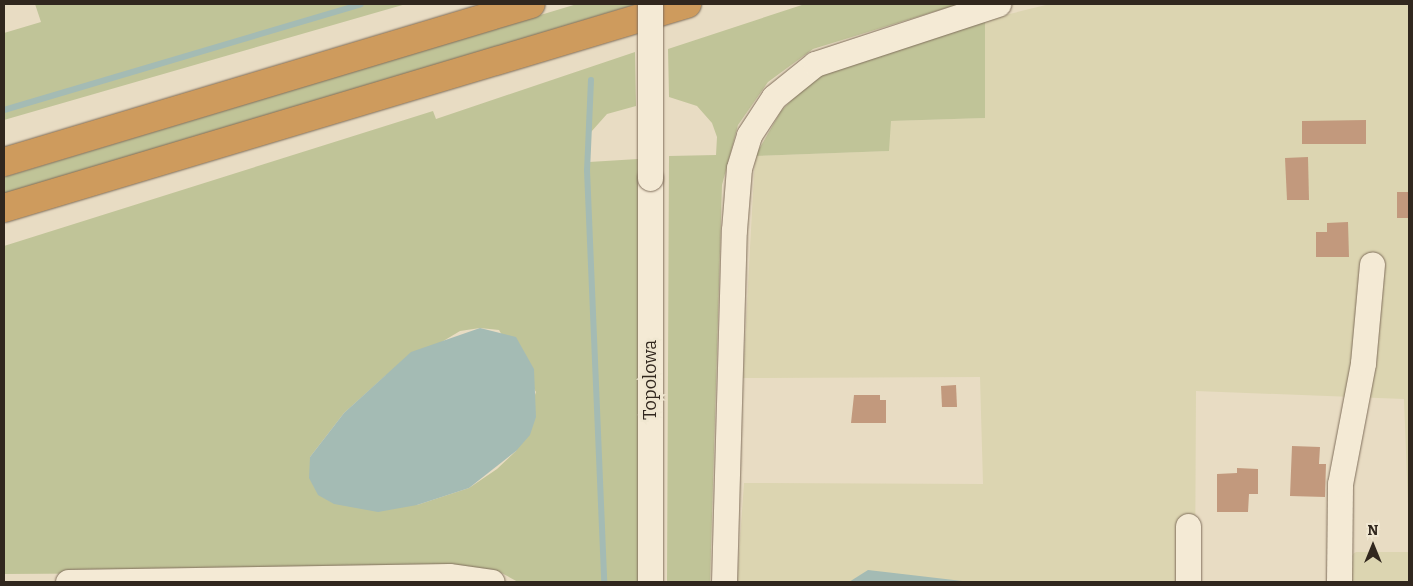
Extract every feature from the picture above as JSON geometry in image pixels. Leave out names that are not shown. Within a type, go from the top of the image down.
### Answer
[{"type":"highway","points":[[4,162],[532,4]]},
{"type":"highway","points":[[4,208],[687,4]]},
{"type":"street","name":"Topolowa","points":[[650,4],[650,582]]},
{"type":"street","points":[[724,582],[734,230],[739,168],[749,135],[774,97],[815,64],[998,4]]},
{"type":"street","points":[[1339,582],[1340,484],[1363,363],[1372,264]]},
{"type":"street","points":[[1188,526],[1188,582]]},
{"type":"street","points":[[68,582],[449,576],[492,582]]},
{"type":"shaded area","points":[[1050,4],[1409,4],[1409,531],[1404,399],[1196,391],[1195,582],[737,582],[744,483],[983,484],[980,377],[743,378],[755,156],[888,151],[890,121],[985,118],[985,20]]},
{"type":"shaded area","points":[[1356,552],[1409,552],[1409,582],[1340,582],[1339,563]]},
{"type":"green space","points":[[35,4],[406,4],[4,120],[4,33],[41,22]]},
{"type":"green space","points":[[577,4],[637,4],[4,196],[4,177]]},
{"type":"green space","points":[[805,4],[959,4],[813,49],[768,82],[738,125],[722,185],[710,582],[667,582],[669,156],[716,155],[717,137],[712,123],[697,106],[669,97],[668,49]]},
{"type":"green space","points":[[985,20],[985,118],[891,121],[889,151],[755,156],[781,111],[813,78],[864,56]]},
{"type":"green space","points":[[635,52],[636,106],[607,114],[591,132],[588,144],[589,162],[638,159],[639,582],[518,582],[498,571],[4,574],[4,246],[433,111],[436,119]],"holes":[[[480,328],[499,330],[536,392],[516,451],[497,469],[469,488],[417,505],[310,457],[344,413],[385,376],[460,331]]]},
{"type":"water","points":[[480,328],[516,337],[534,369],[536,417],[530,435],[516,451],[469,488],[417,505],[378,512],[334,504],[318,495],[309,478],[310,457],[344,413],[411,352]]},
{"type":"water","points":[[868,570],[971,582],[849,582]]},
{"type":"building","points":[[1366,120],[1366,144],[1302,144],[1302,121]]},
{"type":"building","points":[[1308,157],[1309,200],[1287,200],[1285,158]]},
{"type":"building","points":[[1397,192],[1409,192],[1409,218],[1397,218]]},
{"type":"building","points":[[1348,222],[1349,257],[1316,257],[1316,232],[1327,232],[1327,223]]},
{"type":"building","points":[[956,385],[957,407],[942,407],[941,386]]},
{"type":"building","points":[[854,395],[880,395],[880,400],[886,400],[886,423],[851,423]]},
{"type":"building","points":[[1292,446],[1320,447],[1319,464],[1326,464],[1325,497],[1290,496]]},
{"type":"building","points":[[1237,468],[1258,469],[1258,494],[1249,494],[1248,512],[1217,512],[1217,474],[1237,473]]},
{"type":"waterway","points":[[4,110],[361,4]]},
{"type":"waterway","points":[[591,80],[587,170],[604,582]]}]
